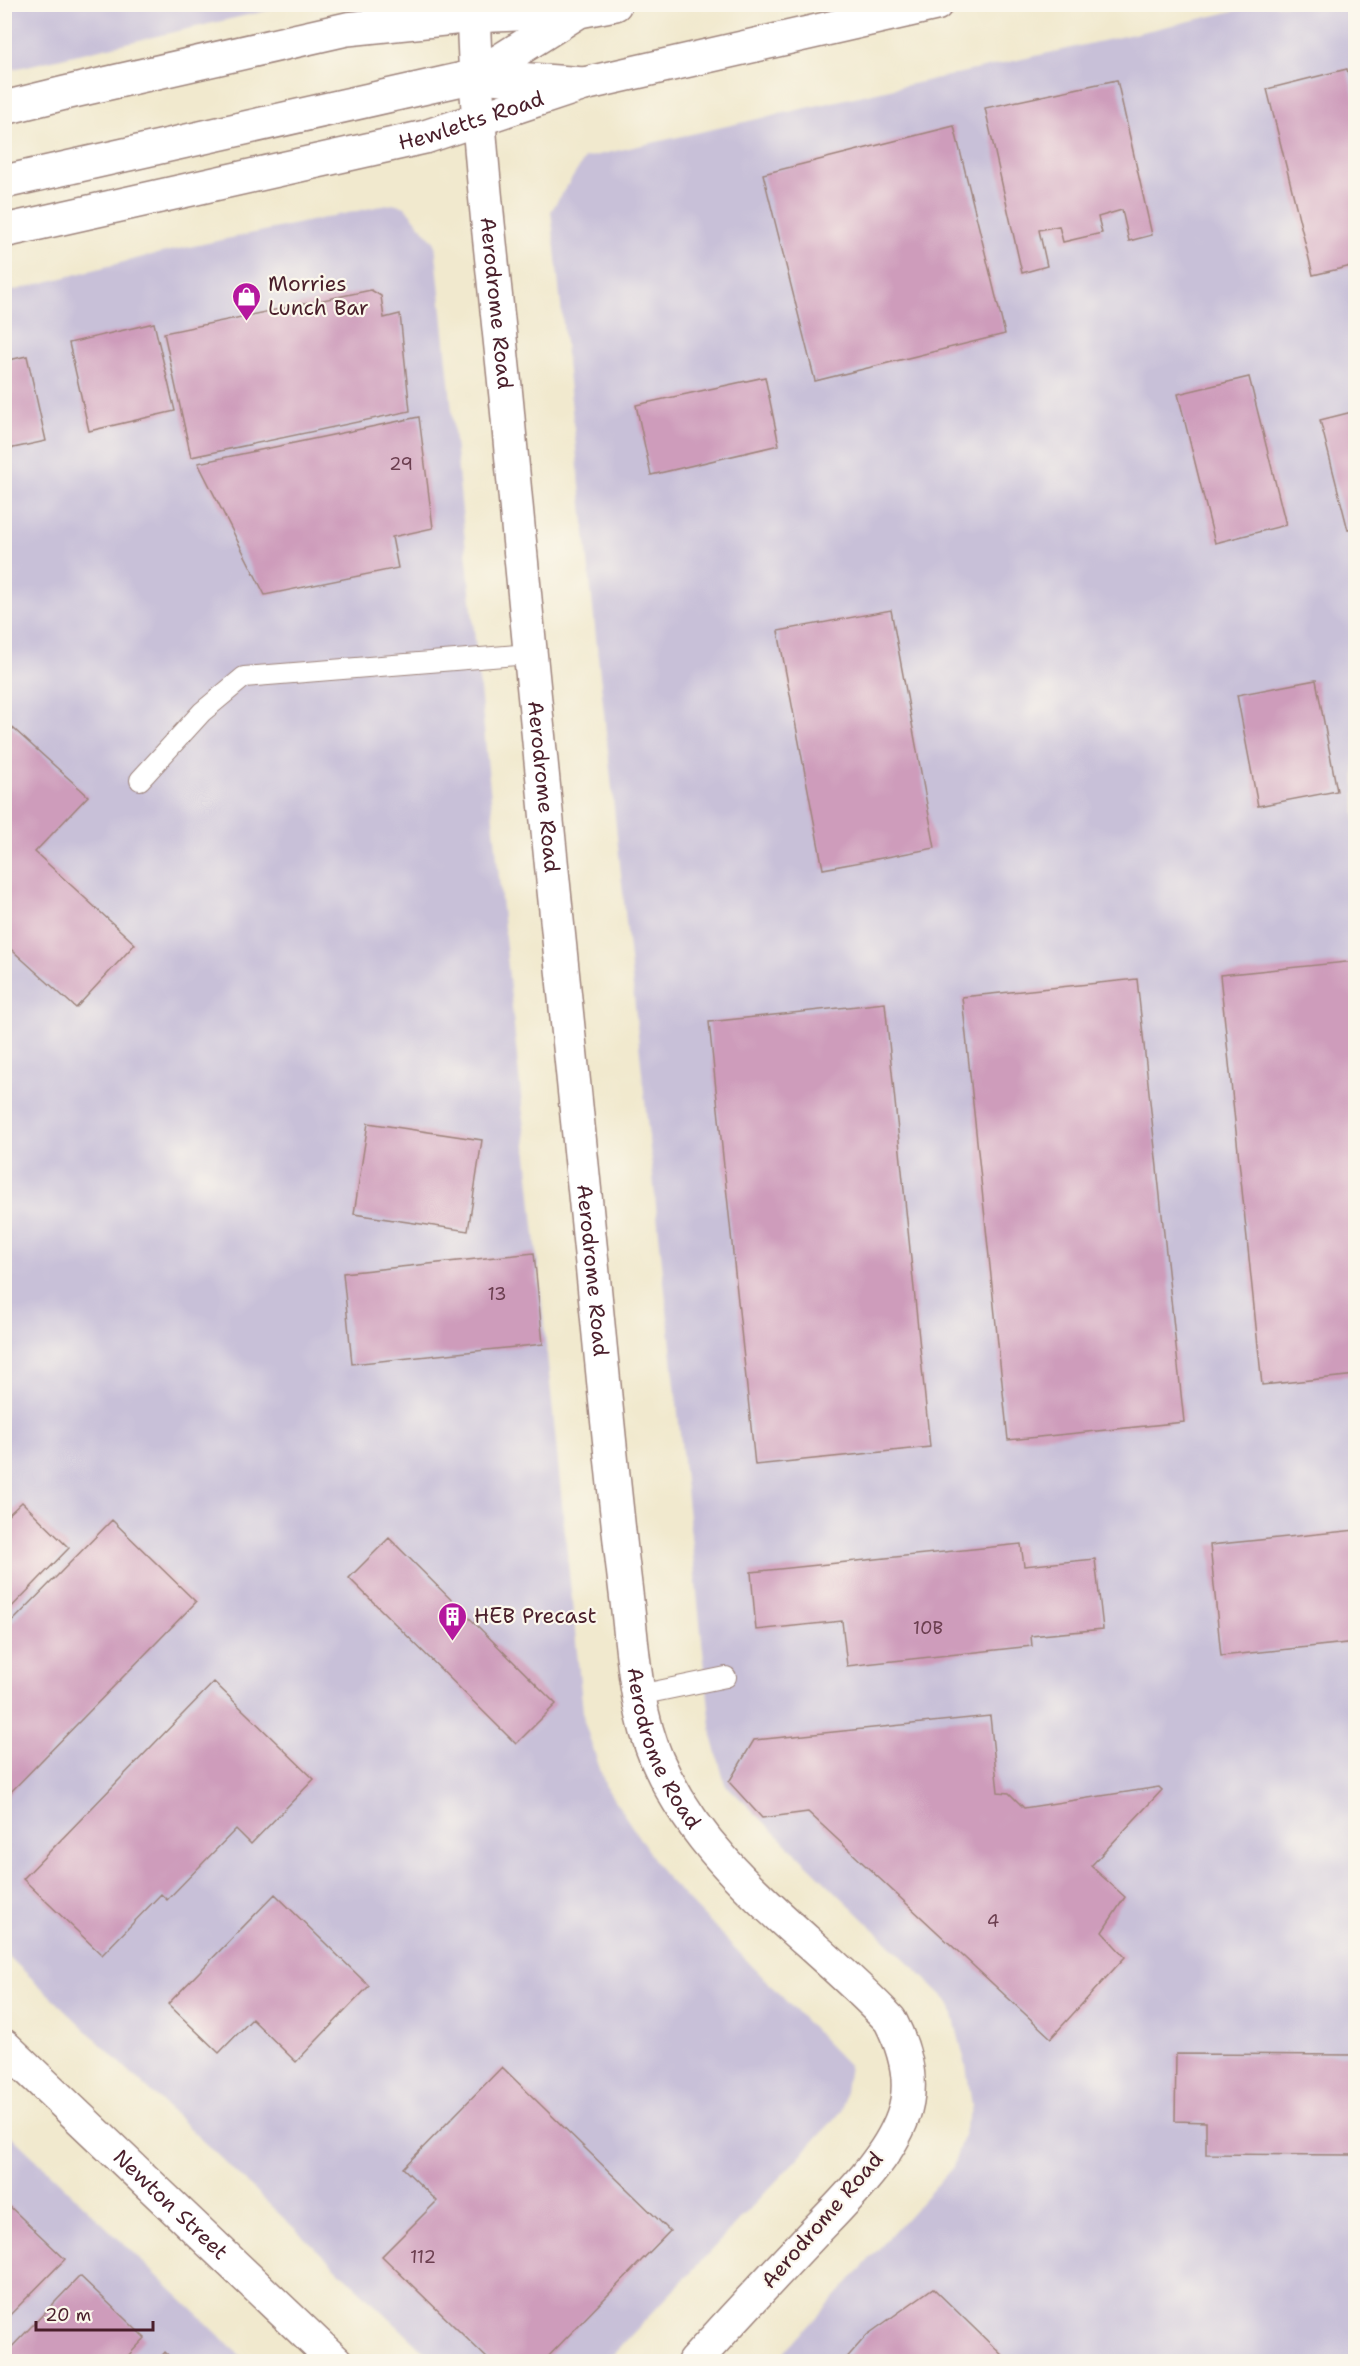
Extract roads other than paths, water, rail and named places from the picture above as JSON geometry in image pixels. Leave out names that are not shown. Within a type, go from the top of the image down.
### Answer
[{"type":"main road","points":[[4,108],[347,29],[473,10],[579,11],[615,4]]},
{"type":"main road","name":"Hewletts Road","points":[[4,231],[424,137],[584,84],[936,4]]},
{"type":"main road","name":"Aerodrome Road","points":[[473,10],[478,121],[530,654],[566,991],[617,1516],[639,1695],[655,1755],[673,1793],[695,1829],[729,1868],[890,2020],[899,2037],[909,2074],[904,2115],[893,2137],[874,2165],[842,2203],[694,2361]]},
{"type":"main road","points":[[476,76],[579,11]]},
{"type":"main road","points":[[4,182],[476,76],[584,84]]},
{"type":"main road","name":"Newton Street","points":[[4,2046],[336,2361]]},
{"type":"lane","points":[[140,780],[202,712],[244,677],[530,654]]},
{"type":"lane","points":[[639,1695],[726,1677]]},
{"type":"place","name":"Morries Lunch Bar","points":[[247,322]]},
{"type":"place","name":"HEB Precast","points":[[453,1642]]}]
